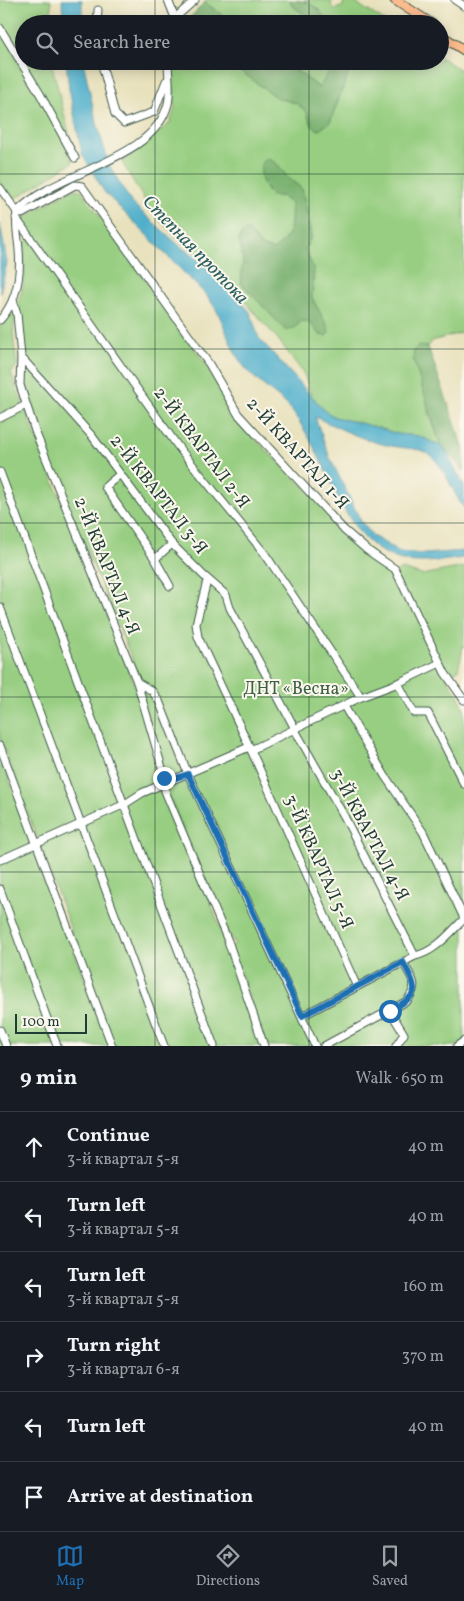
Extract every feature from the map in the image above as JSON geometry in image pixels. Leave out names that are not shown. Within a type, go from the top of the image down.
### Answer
[{"type":"main road","points":[[386,0],[409,15]]},
{"type":"main road","points":[[395,0],[418,15]]},
{"type":"main road","points":[[449,35],[464,44]]},
{"type":"main road","points":[[449,41],[464,50]]},
{"type":"street","points":[[168,0],[172,15]]},
{"type":"street","points":[[179,15],[195,0]]},
{"type":"street","points":[[455,0],[464,6]]},
{"type":"street","points":[[98,10],[98,15]]},
{"type":"street","points":[[0,28],[15,53]]},
{"type":"street","points":[[26,70],[74,158]]},
{"type":"street","points":[[103,70],[115,114],[124,123],[154,112],[168,76]]},
{"type":"street","points":[[0,320],[13,300],[18,278],[20,262],[17,215],[23,205],[50,188],[135,146],[155,127],[168,103],[168,70]]},
{"type":"street","name":"2-Й КВАРТАЛ 1-Я","points":[[17,215],[75,185],[82,186],[209,364],[238,414],[344,530],[367,550],[395,569],[445,674],[464,700]]},
{"type":"street","name":"2-Й КВАРТАЛ 2-Я","points":[[0,188],[179,448],[265,554],[361,697]]},
{"type":"street","points":[[13,300],[17,314],[20,357]]},
{"type":"street","name":"2-Й КВАРТАЛ 4-Я","points":[[20,357],[20,385],[35,431],[137,682],[152,691],[159,701],[188,774],[315,1046]]},
{"type":"street","name":"2-Й КВАРТАЛ 3-Я","points":[[20,357],[92,436],[172,544],[226,595],[230,608],[294,727]]},
{"type":"street","points":[[0,418],[26,405]]},
{"type":"street","points":[[0,472],[214,1046]]},
{"type":"street","name":"2-Й КВАРТАЛ 3-Я","points":[[119,475],[104,487],[155,558],[170,586]]},
{"type":"street","points":[[155,558],[172,544]]},
{"type":"street","points":[[207,581],[196,624],[198,637],[250,748]]},
{"type":"street","points":[[0,607],[164,1046]]},
{"type":"street","points":[[0,860],[125,804],[142,792],[164,782],[250,748],[440,663]]},
{"type":"street","points":[[137,682],[164,778],[165,791],[228,941],[264,1046]]},
{"type":"street","points":[[398,683],[414,713],[428,713],[464,784]]},
{"type":"street","points":[[302,1016],[403,962],[422,955],[443,941],[464,918],[422,832],[385,776],[344,706]]},
{"type":"street","name":"3-Й КВАРТАЛ 4-Я","points":[[294,727],[344,816],[415,956]]},
{"type":"street","points":[[0,746],[112,1046]]},
{"type":"street","name":"3-Й КВАРТАЛ 5-Я","points":[[250,748],[357,987]]},
{"type":"street","points":[[0,889],[57,1046]]},
{"type":"street","points":[[324,1046],[407,1001],[414,991],[415,984],[403,962]]},
{"type":"street","points":[[390,1011],[404,1034],[396,1046]]},
{"type":"street","points":[[0,1030],[6,1046]]},
{"type":"street","points":[[457,1046],[464,1041]]},
{"type":"green space","points":[[0,0],[51,0],[52,15],[15,15],[15,70],[53,70],[70,138],[63,142],[73,162],[11,201],[0,182]]},
{"type":"green space","points":[[207,0],[290,0],[295,8],[306,15],[222,15],[205,2]]},
{"type":"green space","points":[[290,0],[304,1],[322,15],[305,15],[291,4]]},
{"type":"green space","points":[[304,0],[332,0],[331,4],[334,9],[342,7],[345,0],[351,0],[375,15],[322,15],[318,9]]},
{"type":"green space","points":[[205,2],[222,15],[193,15]]},
{"type":"green space","points":[[449,63],[464,72],[464,332],[432,341],[428,347],[419,347],[428,409],[441,446],[419,436],[398,434],[335,417],[325,411],[311,395],[304,374],[277,338],[212,264],[176,237],[151,211],[122,162],[170,123],[175,108],[173,70],[239,70],[277,98],[296,103],[307,112],[309,119],[319,130],[330,122],[350,70],[449,70]],"holes":[[[276,163],[288,178],[302,189],[311,237],[305,249],[314,270],[312,298],[328,327],[320,335],[309,322],[301,321],[295,328],[241,284],[243,260],[239,240],[254,236],[261,246],[273,250],[280,245],[290,230],[291,203],[281,196],[272,196],[266,190],[260,173]]]},
{"type":"green space","points":[[239,70],[296,70],[319,88],[330,70],[350,70],[330,122],[319,130],[312,126],[307,112],[296,103],[277,98]]},
{"type":"green space","points":[[296,70],[330,70],[320,88]]},
{"type":"green space","points":[[267,158],[276,163],[288,178],[302,189],[311,237],[305,249],[314,270],[312,298],[328,327],[329,332],[326,336],[320,335],[309,322],[301,321],[295,328],[286,331],[241,283],[243,260],[239,240],[242,233],[248,230],[261,246],[273,250],[284,240],[290,230],[291,203],[281,196],[272,196],[262,180],[262,162]]},
{"type":"green space","name":"ДНТ «Весна»","points":[[71,190],[81,190],[207,366],[233,412],[256,440],[394,574],[401,569],[422,575],[464,567],[464,643],[458,670],[446,678],[458,695],[464,708],[464,1046],[267,1046],[231,947],[235,944],[226,929],[166,789],[142,695],[142,683],[37,431],[25,393],[18,302],[24,281],[23,245],[32,237],[26,228],[24,220],[25,217]]},
{"type":"green space","points":[[17,314],[13,332],[17,365],[11,374],[137,691],[163,779],[226,943],[262,1046],[114,1046],[0,738],[0,325],[10,315]]},
{"type":"green space","points":[[419,346],[428,347],[464,449],[464,471],[441,446],[413,359],[414,350]]},
{"type":"green space","points":[[0,755],[13,790],[110,1046],[0,1046]]},
{"type":"water","points":[[62,0],[82,0],[82,15],[63,15]]},
{"type":"water","points":[[67,70],[85,70],[95,116],[109,165],[131,202],[181,247],[216,272],[250,312],[259,338],[325,411],[335,417],[398,434],[419,436],[441,446],[448,455],[464,486],[464,508],[441,468],[427,453],[366,439],[315,417],[330,458],[361,521],[373,536],[400,552],[424,554],[464,551],[464,558],[424,562],[405,561],[386,554],[372,545],[360,533],[341,504],[319,456],[292,411],[246,369],[233,348],[221,318],[207,297],[105,193],[82,154]]},
{"type":"water","points":[[0,223],[7,263],[0,293]]},
{"type":"route","points":[[164,778],[164,782],[188,774],[302,1016],[403,962],[415,984],[414,991],[407,1001],[390,1011]]},
{"type":"water label","name":"Степная протока","points":[[195,250]]}]
